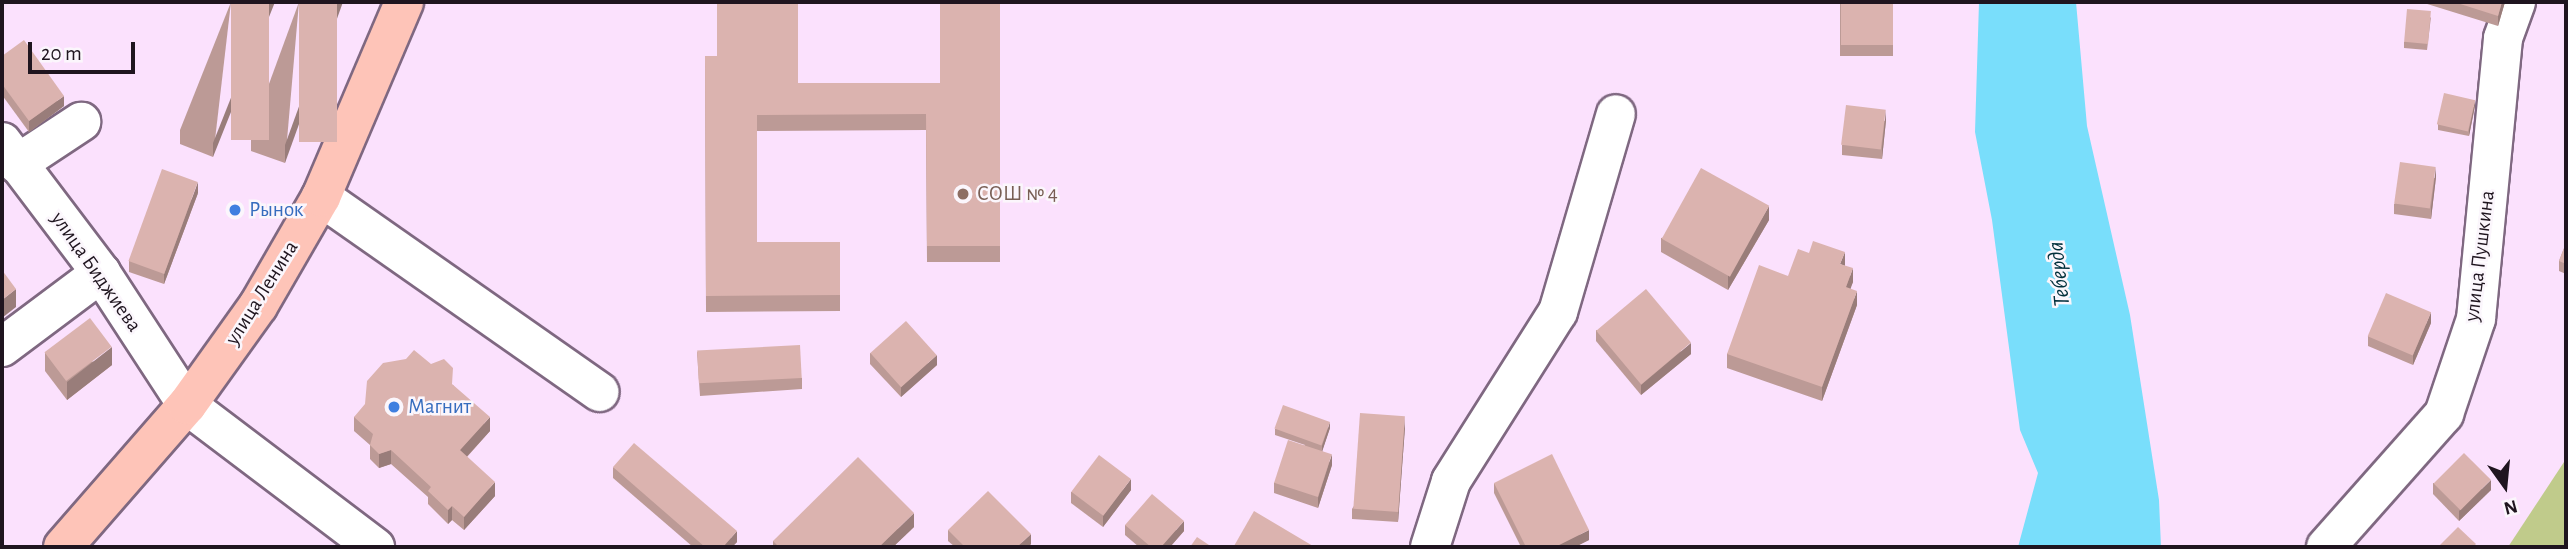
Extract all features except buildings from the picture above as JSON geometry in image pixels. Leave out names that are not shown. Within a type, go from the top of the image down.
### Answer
[{"type":"main road","name":"улица Ленина","points":[[63,547],[187,405],[258,306],[321,197],[404,2]]},
{"type":"street","name":"улица Пушкина","points":[[2326,547],[2444,414],[2476,319],[2503,38],[2516,2]]},
{"type":"street","points":[[1430,547],[1451,481],[1558,312],[1616,114]]},
{"type":"street","points":[[10,153],[81,121]]},
{"type":"street","name":"улица Биджиева","points":[[10,153],[101,273],[187,405],[375,547]]},
{"type":"street","points":[[321,197],[600,392]]},
{"type":"street","points":[[2,347],[101,273]]},
{"type":"green space","points":[[2566,459],[2566,547],[2508,547]]},
{"type":"water","name":"Теберда","points":[[1979,2],[2076,2],[2087,126],[2130,315],[2159,500],[2161,547],[2018,547],[2038,473],[2020,430],[1992,220],[1975,132]]},
{"type":"place","name":"СОШ № 4","points":[[963,194]]},
{"type":"place","name":"Рынок","points":[[235,210]]},
{"type":"place","name":"Магнит","points":[[394,407]]}]
